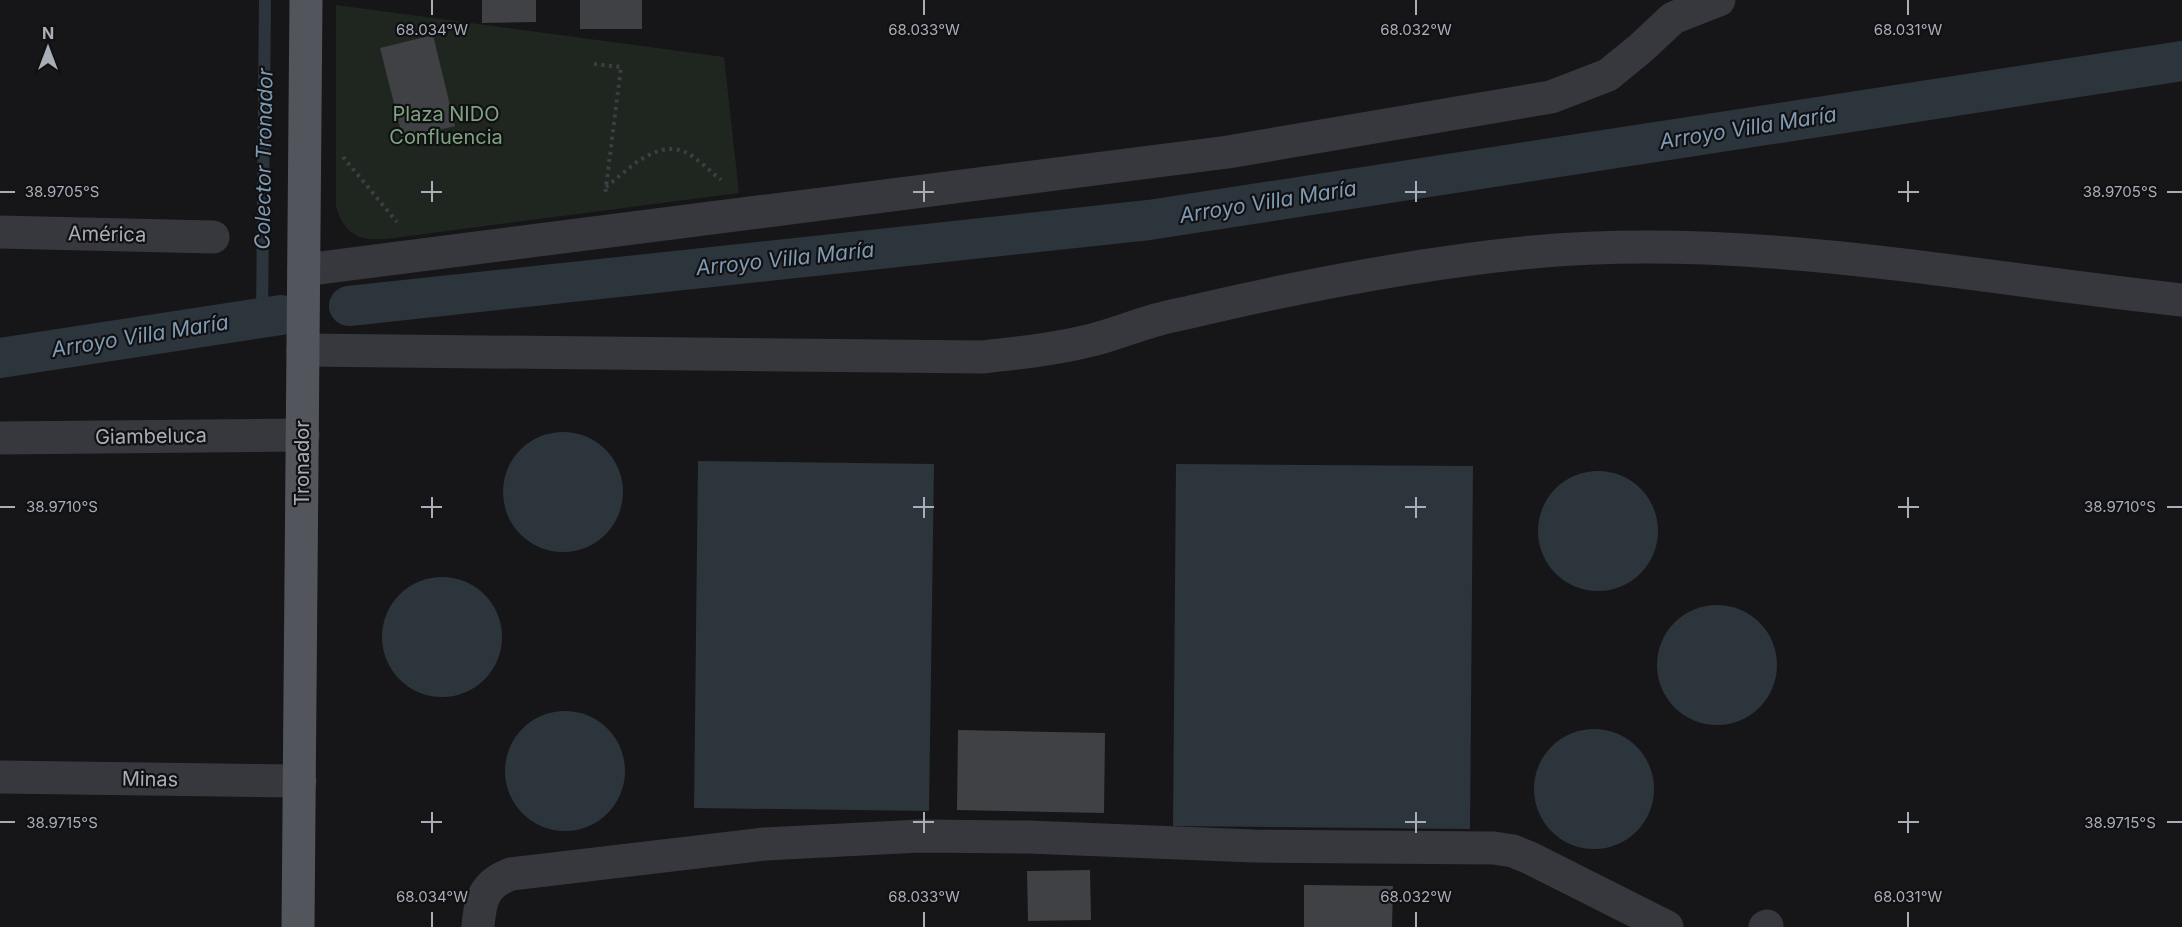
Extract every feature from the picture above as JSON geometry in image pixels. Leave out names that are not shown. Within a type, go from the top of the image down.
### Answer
[{"type":"main road","name":"Tronador","points":[[298,927],[306,0]]},
{"type":"street","points":[[304,270],[1228,152],[1551,97],[1608,75],[1673,18],[1719,0]]},
{"type":"street","name":"América","points":[[0,232],[213,237]]},
{"type":"street","points":[[303,350],[983,357],[1032,352],[1093,340],[1155,321],[1331,282],[1533,252],[1626,247],[1723,249],[1830,256],[2182,300]]},
{"type":"street","name":"Giambeluca","points":[[0,438],[303,435]]},
{"type":"street","name":"Minas","points":[[0,777],[300,781]]},
{"type":"street","points":[[478,927],[481,904],[486,890],[496,880],[511,874],[765,844],[920,836],[1028,837],[1254,846],[1494,848],[1513,851],[1530,858],[1666,927]]},
{"type":"path","points":[[594,64],[621,67],[604,202]]},
{"type":"path","points":[[343,146],[342,157],[401,227]]},
{"type":"path","points":[[606,188],[645,157],[670,149],[690,155],[729,187]]},
{"type":"green space","name":"Plaza NIDO Confluencia","points":[[336,5],[724,57],[739,193],[386,239],[360,237],[343,223],[336,206]]},
{"type":"shaded area","points":[[563,432],[586,437],[605,450],[618,469],[623,492],[618,515],[605,534],[586,547],[563,552],[540,547],[521,534],[508,515],[503,492],[508,469],[521,450],[540,437]]},
{"type":"shaded area","points":[[698,461],[934,464],[929,811],[694,808]]},
{"type":"shaded area","points":[[1176,464],[1473,466],[1470,829],[1173,826]]},
{"type":"shaded area","points":[[1598,471],[1621,476],[1640,489],[1653,508],[1658,531],[1653,554],[1640,573],[1621,586],[1598,591],[1575,586],[1556,573],[1543,554],[1538,531],[1543,508],[1556,489],[1575,476]]},
{"type":"shaded area","points":[[442,577],[465,582],[484,595],[497,614],[502,637],[497,660],[484,679],[465,692],[442,697],[419,692],[400,679],[387,660],[382,637],[387,614],[400,595],[419,582]]},
{"type":"shaded area","points":[[1717,605],[1740,610],[1759,623],[1772,642],[1777,665],[1772,688],[1759,707],[1740,720],[1717,725],[1694,720],[1675,707],[1662,688],[1657,665],[1662,642],[1675,623],[1694,610]]},
{"type":"shaded area","points":[[565,711],[588,716],[607,729],[620,748],[625,771],[620,794],[607,813],[588,826],[565,831],[542,826],[523,813],[510,794],[505,771],[510,748],[523,729],[542,716]]},
{"type":"shaded area","points":[[1594,729],[1617,734],[1636,747],[1649,766],[1654,789],[1649,812],[1636,831],[1617,844],[1594,849],[1571,844],[1552,831],[1539,812],[1534,789],[1539,766],[1552,747],[1571,734]]},
{"type":"building","points":[[482,0],[536,0],[536,22],[482,23]]},
{"type":"building","points":[[580,0],[642,0],[642,29],[580,29]]},
{"type":"building","points":[[433,35],[455,126],[403,139],[380,48]]},
{"type":"building","points":[[958,730],[1105,733],[1104,813],[957,810]]},
{"type":"building","points":[[1090,870],[1091,920],[1028,921],[1027,871]]},
{"type":"building","points":[[1304,885],[1393,886],[1392,927],[1304,927]]},
{"type":"waterway","name":"Colector Tronador","points":[[262,318],[265,0]]},
{"type":"waterway","name":"Arroyo Villa María","points":[[349,306],[1149,220],[2182,61]]},
{"type":"waterway","name":"Arroyo Villa María","points":[[0,358],[281,315]]}]
